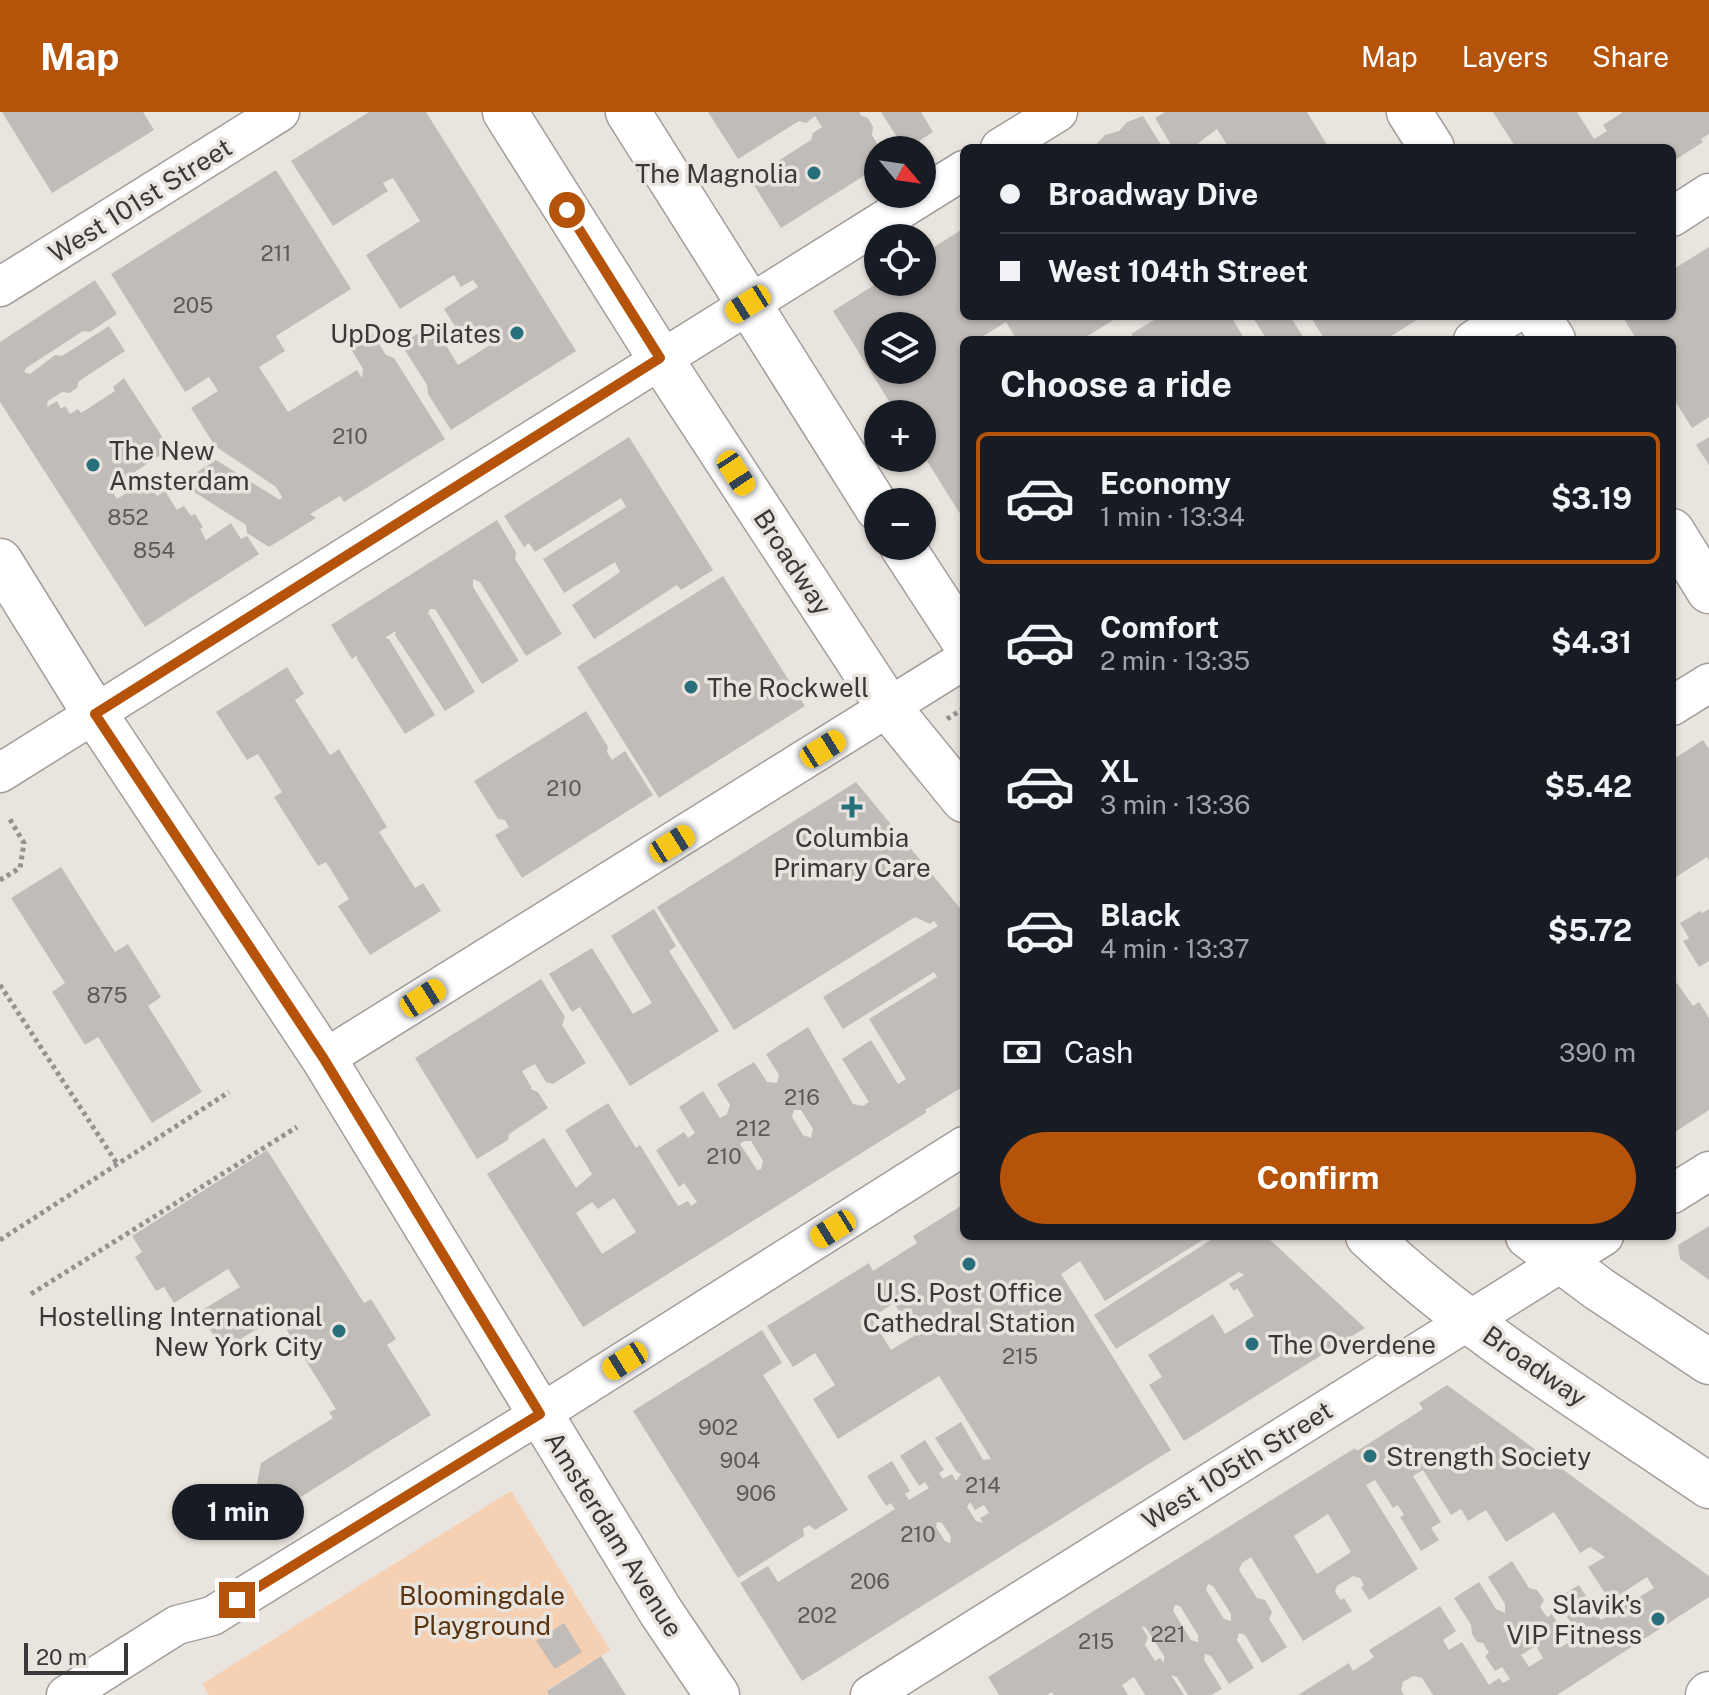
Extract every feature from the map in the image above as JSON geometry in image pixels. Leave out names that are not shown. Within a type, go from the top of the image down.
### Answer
[{"type":"main road","name":"Broadway","points":[[505,112],[660,358],[889,708],[960,795]]},
{"type":"main road","points":[[628,112],[865,488]]},
{"type":"main road","points":[[1409,112],[1429,144]]},
{"type":"main road","points":[[1676,537],[1709,591]]},
{"type":"main road","points":[[911,560],[960,635]]},
{"type":"main road","name":"Amsterdam Avenue","points":[[0,561],[95,714],[324,1059],[661,1612],[717,1695]]},
{"type":"main road","name":"Broadway","points":[[1373,1240],[1469,1320],[1709,1486]]},
{"type":"main road","points":[[1533,1240],[1709,1362]]},
{"type":"street","name":"West 101st Street","points":[[0,287],[280,112]]},
{"type":"street","points":[[1006,144],[1058,112]]},
{"type":"street","points":[[0,773],[960,172]]},
{"type":"street","points":[[1676,214],[1709,193]]},
{"type":"street","points":[[1479,336],[1505,320]]},
{"type":"street","points":[[324,1059],[960,663]]},
{"type":"street","points":[[1676,704],[1709,683]]},
{"type":"street","points":[[66,1695],[177,1625],[212,1616],[540,1414],[960,1149]]},
{"type":"street","points":[[1676,1192],[1709,1171]]},
{"type":"street","name":"West 105th Street","points":[[870,1695],[1598,1240]]},
{"type":"path","points":[[946,720],[960,711]]},
{"type":"path","points":[[0,880],[20,868],[24,843],[9,818]]},
{"type":"path","points":[[0,985],[118,1165]]},
{"type":"path","points":[[0,1240],[229,1092]]},
{"type":"path","points":[[31,1294],[297,1127]]},
{"type":"green space","name":"Bloomingdale Playground","points":[[511,1491],[610,1650],[547,1690],[549,1695],[209,1695],[202,1684]]},
{"type":"building","points":[[2,112],[143,112],[154,130],[52,193]]},
{"type":"building","points":[[369,112],[426,112],[576,351],[451,430],[401,344],[433,324],[458,365],[500,339],[491,326],[465,342],[444,309],[478,287],[473,280],[461,287],[454,275],[400,309],[366,255],[420,221],[393,178],[383,183],[388,191],[333,226],[291,161]]},
{"type":"building","name":"The Magnolia","points":[[708,112],[860,112],[873,127],[873,136],[864,136],[864,176],[781,228],[750,179],[811,140],[813,133],[822,127],[815,116],[806,123],[799,121],[738,159]]},
{"type":"building","points":[[881,112],[921,112],[933,132],[927,136],[896,136]]},
{"type":"building","points":[[1165,112],[1307,112],[1327,144],[1226,144],[1217,129],[1197,144],[1171,144],[1155,118]]},
{"type":"building","points":[[1493,112],[1577,112],[1594,139],[1607,131],[1603,125],[1623,112],[1709,112],[1709,134],[1701,139],[1703,142],[1676,159],[1676,144],[1513,144]]},
{"type":"building","points":[[1143,116],[1160,144],[1097,144],[1105,135],[1119,131],[1127,122]]},
{"type":"building","points":[[276,170],[351,289],[276,336],[285,351],[259,367],[288,412],[357,370],[362,378],[363,369],[346,341],[368,327],[386,355],[394,358],[445,439],[344,502],[340,496],[310,514],[316,518],[269,547],[247,533],[246,525],[180,483],[216,460],[280,500],[282,497],[276,487],[215,446],[191,408],[218,391],[209,377],[185,392],[111,274]]},
{"type":"building","points":[[960,231],[960,320],[1114,320],[1088,336],[1015,336],[1006,322],[983,336],[960,336],[960,514],[934,472],[936,400],[888,400],[878,384],[936,384],[936,312],[864,312],[864,361],[833,311],[864,291],[864,296],[936,296],[936,246]]},
{"type":"building","points":[[1709,247],[1709,417],[1692,428],[1676,402],[1676,336],[1634,336],[1624,320],[1676,320],[1676,268]]},
{"type":"building","points":[[95,280],[117,314],[90,332],[83,331],[24,372],[30,374],[55,355],[62,356],[109,326],[125,351],[79,381],[77,388],[69,393],[62,392],[48,401],[47,407],[57,401],[61,409],[65,406],[70,414],[78,409],[81,413],[115,391],[113,387],[124,378],[170,449],[110,488],[117,499],[147,480],[157,496],[165,491],[177,510],[184,506],[191,516],[195,514],[206,540],[231,523],[241,539],[247,536],[259,554],[145,627],[0,402],[0,342]]},
{"type":"building","points":[[1154,320],[1233,320],[1243,336],[1132,336],[1131,334]]},
{"type":"building","points":[[1254,320],[1292,320],[1302,336],[1264,336]]},
{"type":"building","points":[[1312,320],[1417,320],[1391,336],[1322,336]]},
{"type":"building","points":[[629,437],[713,570],[681,590],[677,585],[594,639],[572,605],[620,572],[615,562],[564,593],[543,559],[626,507],[621,498],[535,552],[529,543],[524,547],[504,516]]},
{"type":"building","points":[[1709,437],[1709,465],[1696,445]]},
{"type":"building","points":[[497,520],[516,552],[515,559],[562,634],[526,656],[480,582],[473,579],[473,587],[519,661],[482,684],[435,609],[430,609],[427,615],[475,692],[445,711],[395,635],[396,631],[391,634],[385,638],[389,639],[435,715],[405,734],[357,655],[352,659],[331,625]]},
{"type":"building","name":"The Rockwell","points":[[723,576],[805,706],[659,798],[577,667]]},
{"type":"building","points":[[287,667],[304,694],[295,700],[330,755],[339,749],[387,827],[379,832],[415,888],[423,883],[441,911],[370,955],[338,906],[349,899],[326,862],[318,866],[274,797],[282,792],[258,754],[247,760],[216,712]]},
{"type":"building","points":[[586,711],[608,747],[607,752],[612,760],[625,751],[653,795],[522,878],[495,835],[509,827],[505,820],[498,819],[474,781]]},
{"type":"building","points":[[1703,740],[1709,749],[1709,861],[1707,857],[1676,877],[1676,757]]},
{"type":"building","points":[[856,782],[960,908],[960,1088],[583,1327],[487,1174],[544,1138],[576,1188],[592,1174],[565,1130],[608,1103],[636,1148],[640,1145],[678,1206],[688,1201],[691,1206],[697,1202],[684,1183],[679,1187],[656,1150],[684,1132],[688,1138],[695,1133],[679,1107],[703,1091],[720,1118],[727,1114],[730,1105],[717,1084],[754,1062],[767,1082],[777,1083],[779,1075],[766,1054],[808,1027],[853,1104],[863,1106],[869,1102],[842,1059],[871,1040],[898,1084],[906,1079],[869,1019],[937,977],[934,972],[843,1029],[823,997],[938,926],[934,921],[930,924],[915,917],[734,1030],[657,907]],"holes":[[[794,1110],[801,1110],[813,1129],[811,1138],[803,1135],[792,1117]],[[751,1141],[763,1161],[761,1169],[757,1170],[740,1144]],[[614,1198],[636,1232],[602,1254],[576,1213],[592,1202],[598,1209]]]},
{"type":"building","points":[[61,867],[115,952],[128,944],[161,997],[148,1006],[202,1092],[152,1123],[98,1037],[85,1045],[52,992],[65,983],[11,898]]},
{"type":"building","points":[[654,909],[676,946],[669,951],[719,1031],[630,1086],[580,1007],[572,1012],[549,974],[592,948],[633,1014],[652,1003],[611,936]]},
{"type":"building","points":[[1709,909],[1709,961],[1699,967],[1683,941],[1689,938],[1680,923]]},
{"type":"building","points":[[541,979],[565,1017],[562,1025],[586,1063],[553,1084],[546,1082],[535,1064],[522,1071],[530,1089],[538,1092],[548,1108],[509,1134],[508,1140],[477,1159],[415,1058]]},
{"type":"building","points":[[1676,984],[1693,1006],[1699,1002],[1709,1018],[1709,1110],[1676,1131]]},
{"type":"building","name":"Hostelling International New York City","points":[[267,1150],[364,1303],[371,1299],[396,1339],[387,1345],[431,1415],[288,1505],[268,1500],[257,1483],[261,1463],[333,1418],[329,1412],[336,1409],[281,1321],[276,1324],[273,1319],[223,1350],[199,1312],[240,1287],[228,1269],[174,1303],[164,1287],[156,1291],[135,1257],[142,1252],[132,1236]]},
{"type":"building","points":[[960,1207],[960,1240],[1203,1240],[1105,1301],[1080,1261],[1061,1274],[1171,1450],[802,1681],[740,1583],[768,1566],[778,1582],[895,1509],[891,1503],[886,1506],[867,1476],[892,1461],[910,1491],[905,1494],[909,1500],[929,1488],[925,1482],[919,1486],[900,1456],[925,1440],[944,1470],[939,1473],[943,1479],[952,1474],[956,1481],[961,1474],[935,1438],[961,1422],[983,1460],[991,1459],[939,1376],[838,1439],[813,1399],[835,1385],[815,1353],[793,1367],[767,1326],[869,1263],[873,1271],[917,1243],[913,1236]],"holes":[[[894,1303],[914,1336],[891,1350],[871,1318]],[[970,1502],[975,1510],[984,1505],[989,1513],[980,1518],[983,1523],[976,1521],[967,1507]],[[937,1522],[942,1523],[951,1537],[950,1543],[945,1541],[936,1527]]]},
{"type":"building","points":[[1709,1226],[1709,1280],[1680,1259],[1678,1245]]},
{"type":"building","name":"The Overdene","points":[[1211,1240],[1270,1240],[1365,1328],[1184,1441],[1149,1385],[1162,1377],[1148,1355],[1213,1314],[1225,1334],[1254,1316],[1237,1288],[1234,1291],[1229,1284],[1244,1275],[1239,1272],[1116,1349],[1094,1315]]},
{"type":"building","points":[[762,1330],[782,1363],[763,1375],[848,1510],[815,1530],[809,1525],[803,1529],[804,1536],[738,1578],[633,1411]]},
{"type":"building","points":[[1447,1385],[1709,1576],[1709,1597],[1557,1695],[1433,1695],[1422,1678],[1413,1676],[1403,1682],[1401,1690],[1404,1695],[1298,1695],[1349,1663],[1353,1671],[1374,1657],[1369,1650],[1440,1606],[1456,1631],[1443,1640],[1449,1650],[1462,1642],[1489,1685],[1499,1678],[1503,1683],[1510,1679],[1502,1667],[1495,1671],[1485,1656],[1489,1653],[1483,1643],[1477,1642],[1471,1625],[1454,1598],[1479,1582],[1496,1609],[1505,1613],[1505,1604],[1488,1577],[1512,1561],[1529,1588],[1537,1590],[1544,1600],[1540,1607],[1547,1617],[1552,1614],[1562,1630],[1554,1635],[1561,1647],[1569,1642],[1566,1637],[1576,1631],[1556,1599],[1579,1585],[1601,1620],[1654,1588],[1647,1577],[1610,1601],[1588,1567],[1605,1557],[1590,1547],[1580,1553],[1554,1512],[1506,1542],[1486,1510],[1468,1521],[1461,1509],[1451,1515],[1423,1470],[1413,1476],[1441,1522],[1431,1528],[1439,1540],[1421,1551],[1400,1517],[1404,1515],[1398,1505],[1393,1508],[1375,1480],[1366,1485],[1418,1569],[1369,1600],[1361,1587],[1364,1585],[1360,1578],[1353,1576],[1337,1586],[1335,1592],[1341,1600],[1344,1598],[1352,1611],[1303,1641],[1251,1557],[1242,1563],[1239,1570],[1257,1598],[1265,1600],[1272,1612],[1269,1619],[1287,1647],[1262,1663],[1245,1635],[1239,1633],[1237,1640],[1254,1668],[1229,1684],[1211,1656],[1205,1654],[1204,1660],[1222,1689],[1211,1695],[1188,1695],[1177,1677],[1171,1675],[1184,1695],[1145,1695],[1134,1677],[1122,1685],[1128,1695],[1053,1695],[1052,1692],[1047,1695],[999,1695],[988,1677],[1355,1448],[1357,1451],[1423,1409],[1419,1403]],"holes":[[[1328,1514],[1351,1552],[1317,1574],[1294,1536]],[[1208,1584],[1213,1586],[1231,1614],[1231,1621],[1224,1619],[1206,1590]],[[1175,1605],[1180,1606],[1198,1635],[1198,1642],[1191,1640],[1173,1611]],[[1141,1626],[1146,1628],[1164,1656],[1164,1663],[1160,1658],[1155,1661],[1145,1645],[1148,1637]],[[1536,1646],[1543,1658],[1529,1667],[1521,1655]]]},
{"type":"building","points":[[564,1623],[582,1652],[555,1669],[536,1641]]},
{"type":"building","points":[[601,1656],[626,1695],[549,1695],[547,1691]]},
{"type":"place","name":"The Magnolia","points":[[814,173]]},
{"type":"place","name":"UpDog Pilates","points":[[517,333]]},
{"type":"place","name":"The New Amsterdam","points":[[93,465]]},
{"type":"place","name":"The Rockwell","points":[[691,687]]},
{"type":"place","name":"Columbia Primary Care","points":[[852,807]]},
{"type":"place","name":"U.S. Post Office Cathedral Station","points":[[969,1264]]},
{"type":"place","name":"Hostelling International New York City","points":[[339,1331]]},
{"type":"place","name":"The Overdene","points":[[1252,1344]]},
{"type":"place","name":"Strength Society","points":[[1370,1456]]},
{"type":"place","name":"Slavik's VIP Fitness","points":[[1658,1619]]},
{"type":"route","points":[[237,1600],[540,1414],[324,1059],[95,714],[660,358],[567,210]]}]
